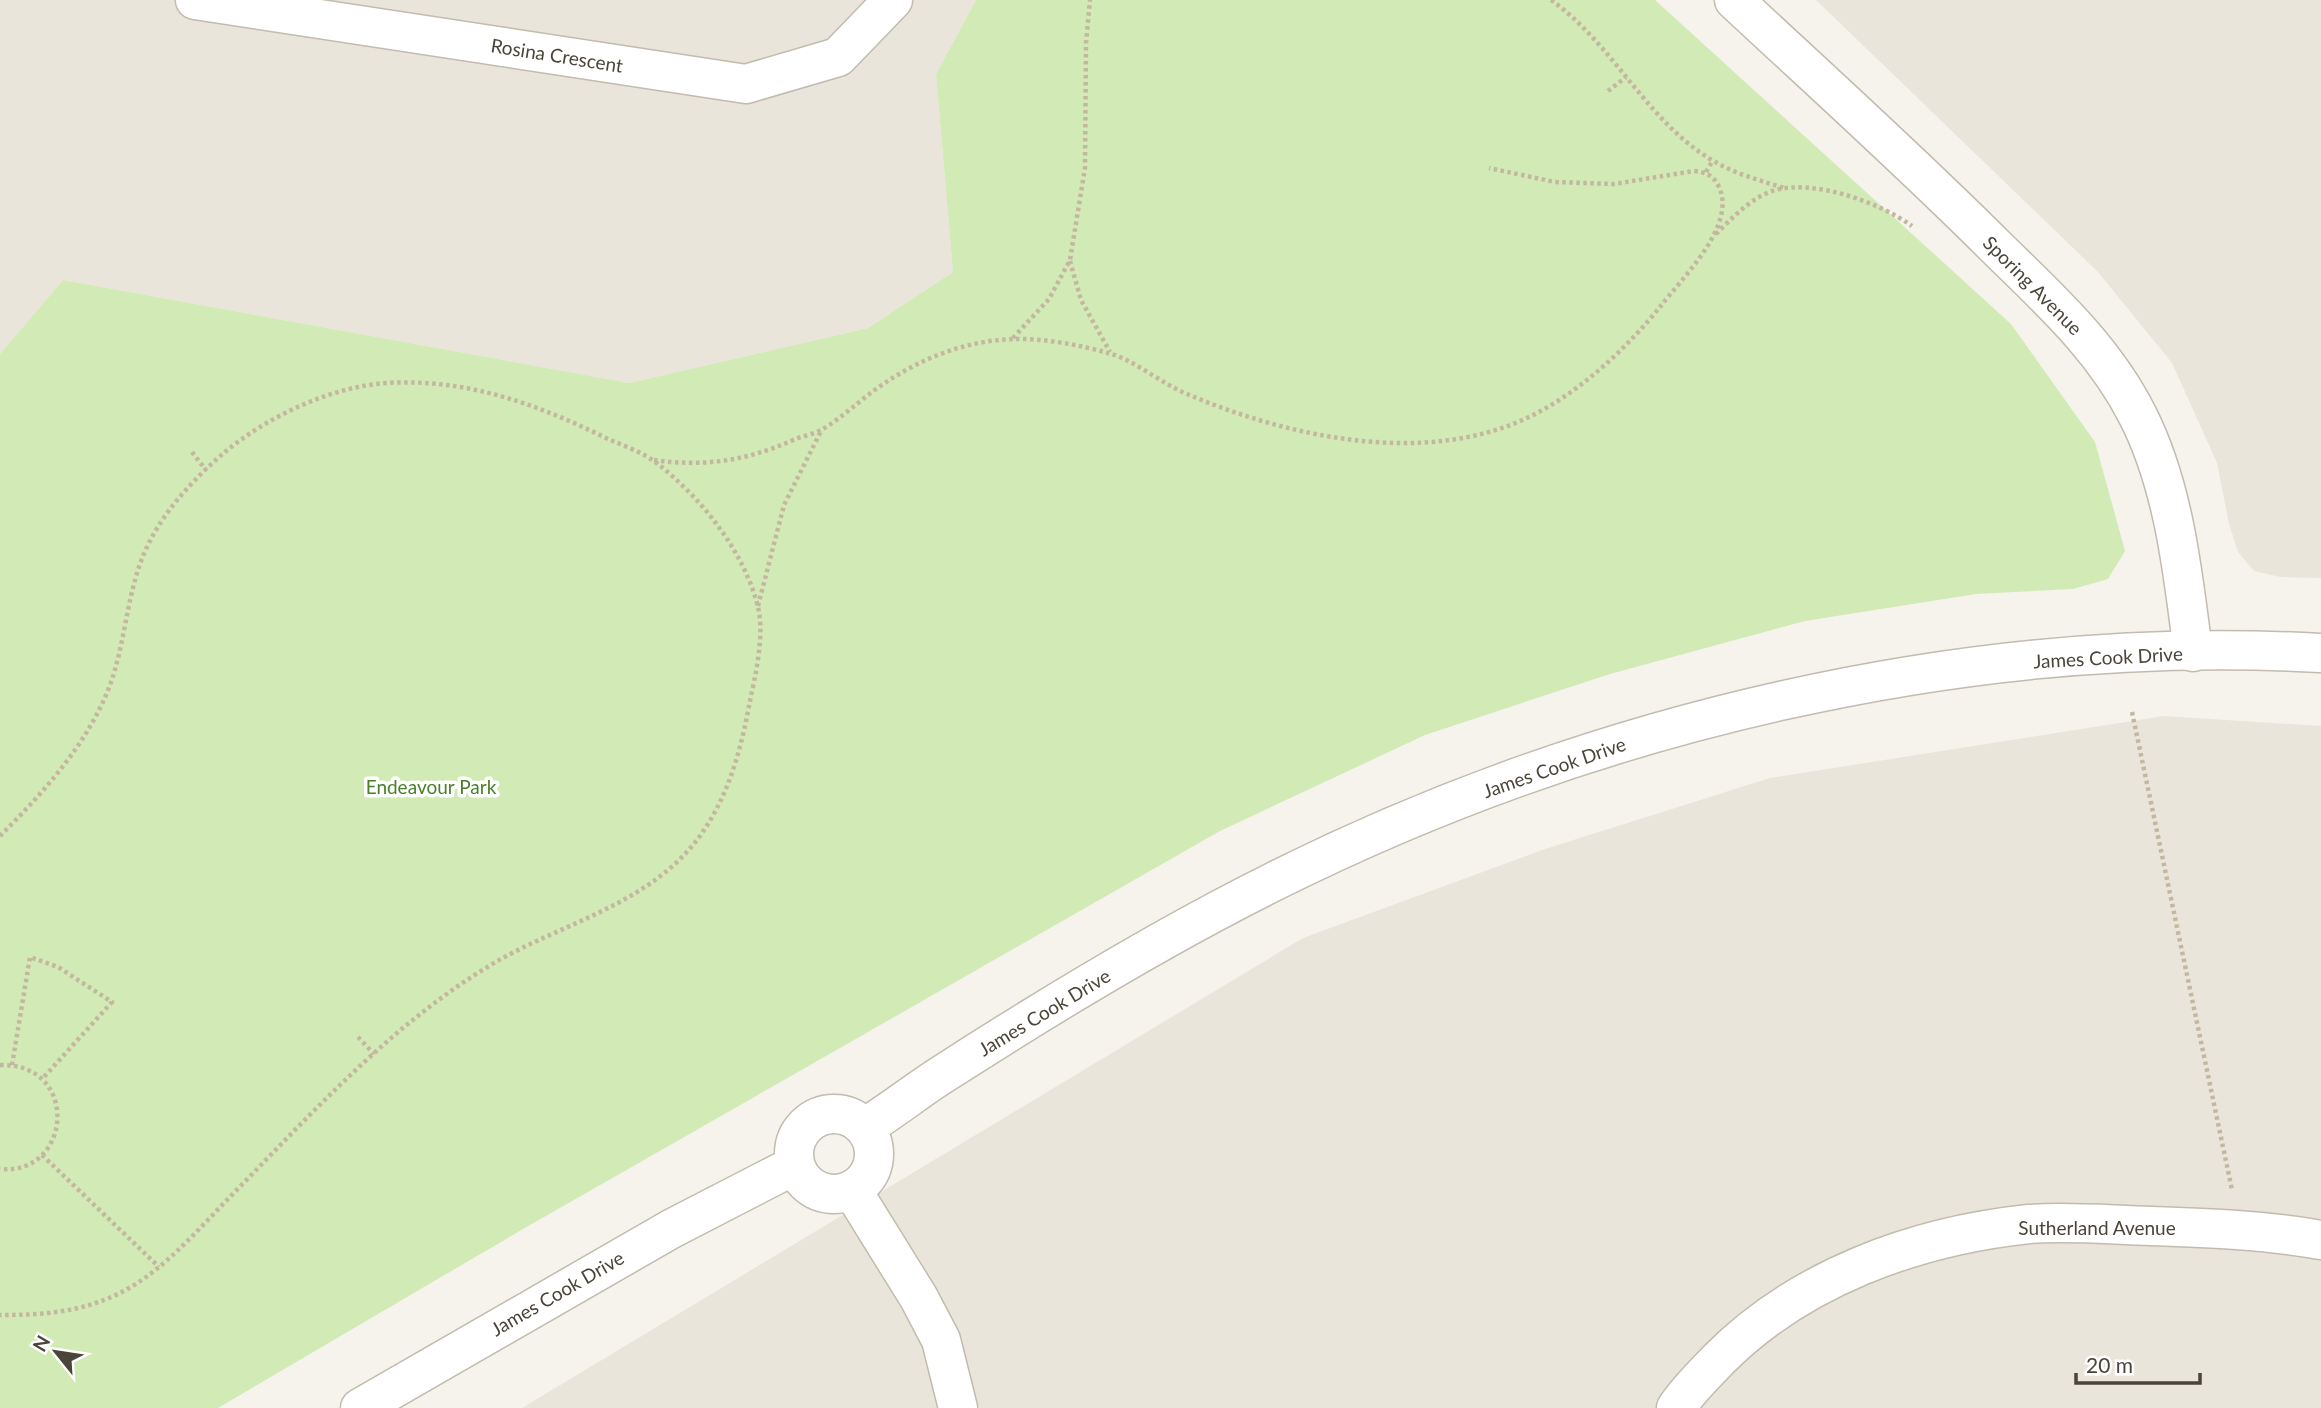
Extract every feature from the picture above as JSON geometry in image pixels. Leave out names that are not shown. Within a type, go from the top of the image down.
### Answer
[{"type":"street","name":"Rosina Crescent","points":[[195,0],[746,84],[838,57],[893,0]]},
{"type":"street","name":"Sporing Avenue","points":[[1734,0],[1949,200],[2107,362],[2139,417],[2160,474],[2181,563],[2193,652]]},
{"type":"street","name":"James Cook Drive","points":[[865,1127],[1034,1016],[1270,883],[1350,844],[1515,778],[1661,732],[1826,692],[2020,662],[2193,652],[2321,653]]},
{"type":"street","points":[[829,1114],[854,1118],[865,1127],[874,1145],[870,1172],[852,1190],[833,1194],[815,1189],[804,1180],[795,1165],[797,1138],[811,1121],[829,1114]]},
{"type":"street","name":"James Cook Drive","points":[[360,1408],[671,1229],[795,1165]]},
{"type":"street","points":[[852,1190],[919,1298],[941,1340],[958,1408]]},
{"type":"street","name":"Sutherland Avenue","points":[[1676,1408],[1684,1395],[1735,1343],[1787,1302],[1835,1277],[1892,1254],[1981,1231],[2031,1224],[2240,1229],[2321,1240]]},
{"type":"path","points":[[1012,339],[1048,299],[1070,260],[1085,167],[1086,43],[1090,0]]},
{"type":"path","points":[[1551,0],[1586,29],[1670,125],[1713,160],[1784,188],[1866,200],[1897,215],[1920,233]]},
{"type":"path","points":[[1608,91],[1626,77]]},
{"type":"path","points":[[1706,172],[1713,160]]},
{"type":"path","points":[[1489,168],[1555,182],[1603,183],[1695,171],[1706,172],[1718,183],[1722,195],[1723,211],[1716,235]]},
{"type":"path","points":[[653,460],[689,465],[725,462],[771,450],[822,429],[919,361],[950,350],[1012,339],[1110,353],[1186,394],[1270,424],[1337,438],[1403,443],[1473,436],[1528,418],[1578,387],[1624,346],[1654,314],[1716,235],[1752,202],[1784,188]]},
{"type":"path","points":[[1070,260],[1081,300],[1110,353]]},
{"type":"path","points":[[0,836],[57,774],[83,738],[106,696],[118,659],[143,556],[163,517],[227,450],[268,422],[331,395],[381,383],[453,384],[516,400],[580,425],[653,460],[703,505],[731,545],[758,607]]},
{"type":"path","points":[[0,1314],[73,1310],[124,1291],[159,1267],[411,1020],[501,959],[612,907],[639,891],[675,864],[703,834],[733,771],[746,722],[758,646],[758,607],[784,505],[822,429]]},
{"type":"path","points":[[192,452],[206,470]]},
{"type":"path","points":[[2132,712],[2240,1229]]},
{"type":"path","points":[[12,1065],[30,957],[58,967],[112,1002],[43,1078]]},
{"type":"path","points":[[358,1037],[374,1054]]},
{"type":"path","points":[[0,1065],[12,1065],[43,1078],[57,1104],[59,1115],[55,1134],[42,1155],[27,1167],[0,1169]]},
{"type":"path","points":[[42,1155],[159,1267]]},
{"type":"shaded area","points":[[0,0],[976,0],[936,74],[953,272],[868,328],[629,383],[63,280],[0,354]]},
{"type":"shaded area","points":[[1816,0],[2321,0],[2321,578],[2280,577],[2254,571],[2238,552],[2229,524],[2217,463],[2172,363],[2098,272]]},
{"type":"shaded area","points":[[2164,716],[2321,726],[2321,1408],[522,1408],[1303,938],[1545,849],[1770,778]]},
{"type":"green space","name":"Endeavour Park","points":[[976,0],[1655,0],[2011,324],[2095,442],[2125,551],[2108,579],[2073,589],[1976,594],[1805,621],[1610,674],[1425,735],[1220,831],[523,1229],[218,1408],[0,1408],[0,354],[63,280],[629,383],[868,328],[953,272],[936,74]]}]
